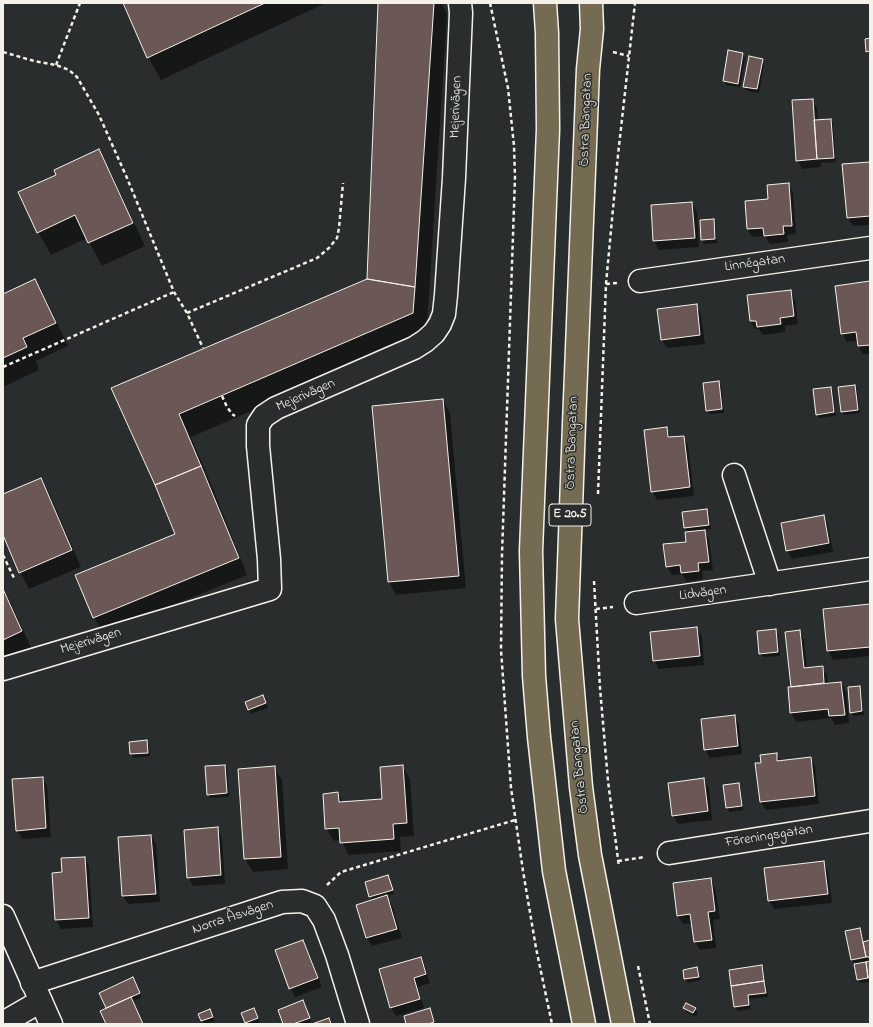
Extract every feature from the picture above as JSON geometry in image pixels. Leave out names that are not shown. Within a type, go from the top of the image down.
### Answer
[{"type":"main road","name":"E 20.5","points":[[545,3],[547,33],[548,129],[531,551],[534,676],[538,737],[554,871],[584,1024]]},
{"type":"main road","name":"Östra Bangatan","points":[[591,3],[592,29],[588,69],[567,619],[581,787],[590,855],[622,1024]]},
{"type":"street","name":"Mejerivägen","points":[[3,668],[270,589],[269,559],[258,446],[258,425],[264,416],[276,408],[414,348],[434,333],[444,314],[454,178],[462,13],[460,3]]},
{"type":"street","name":"Linnégatan","points":[[640,280],[870,248]]},
{"type":"street","points":[[734,475],[770,584]]},
{"type":"street","name":"Lidvägen","points":[[636,604],[870,569]]},
{"type":"street","name":"Föreningsgatan","points":[[669,853],[870,821]]},
{"type":"street","name":"Norra Åsvägen","points":[[3,1023],[36,992],[282,902],[302,901],[307,903]]},
{"type":"street","points":[[307,903],[315,906],[324,920],[337,955],[358,1024]]},
{"type":"street","points":[[3,916],[51,1024]]},
{"type":"path","points":[[56,65],[80,3]]},
{"type":"path","points":[[597,502],[606,284],[618,155],[635,3]]},
{"type":"path","points":[[609,50],[629,56]]},
{"type":"path","points":[[3,52],[34,61],[56,65],[69,70],[77,77],[99,115],[127,178],[174,292],[187,314],[203,348]]},
{"type":"path","points":[[187,314],[316,258],[329,248],[337,238],[340,228],[343,183]]},
{"type":"path","points":[[3,367],[174,292]]},
{"type":"path","points":[[3,555],[14,578]]},
{"type":"path","points":[[594,580],[600,688],[608,781],[620,873]]},
{"type":"path","points":[[307,903],[342,872],[515,820]]},
{"type":"path","points":[[618,861],[669,853]]},
{"type":"path","points":[[638,963],[650,1024]]},
{"type":"building","points":[[123,3],[265,3],[147,58]]},
{"type":"building","points":[[378,3],[434,3],[415,287],[367,279]]},
{"type":"building","points":[[870,38],[870,51],[866,52],[865,39]]},
{"type":"building","points":[[728,50],[743,53],[738,84],[723,81]]},
{"type":"building","points":[[749,56],[763,59],[757,89],[743,87]]},
{"type":"building","points":[[813,99],[817,159],[796,161],[792,100]]},
{"type":"building","points":[[831,119],[834,158],[817,159],[814,120]]},
{"type":"building","points":[[99,149],[133,223],[88,243],[75,215],[37,233],[18,192],[56,175],[54,170]]},
{"type":"building","points":[[870,162],[870,216],[847,218],[842,164]]},
{"type":"building","points":[[789,183],[792,226],[783,226],[784,234],[764,236],[763,228],[747,229],[745,201],[768,199],[767,185]]},
{"type":"building","points":[[692,202],[695,238],[653,241],[651,205]]},
{"type":"building","points":[[714,219],[715,239],[701,240],[700,220]]},
{"type":"building","points":[[35,279],[56,323],[23,338],[27,347],[3,358],[3,294]]},
{"type":"building","points":[[367,279],[415,287],[413,313],[179,414],[201,466],[155,485],[111,388]]},
{"type":"building","points":[[870,281],[870,345],[858,346],[856,332],[841,334],[835,286]]},
{"type":"building","points":[[791,290],[794,316],[780,318],[781,324],[757,327],[756,321],[750,321],[747,295]]},
{"type":"building","points":[[697,304],[700,335],[661,340],[657,309]]},
{"type":"building","points":[[719,381],[722,409],[706,411],[703,383]]},
{"type":"building","points":[[855,385],[858,410],[841,412],[838,387]]},
{"type":"building","points":[[831,387],[834,412],[816,415],[813,389]]},
{"type":"building","points":[[443,399],[459,576],[388,582],[372,406]]},
{"type":"building","points":[[667,427],[668,437],[684,436],[690,487],[651,492],[644,430]]},
{"type":"building","points":[[201,466],[239,558],[93,618],[75,575],[175,534],[155,485]]},
{"type":"building","points":[[41,478],[72,550],[19,573],[3,535],[3,494]]},
{"type":"building","points":[[707,509],[709,525],[684,528],[682,512]]},
{"type":"building","points":[[824,515],[829,543],[786,551],[781,523]]},
{"type":"building","points":[[705,530],[709,562],[698,563],[699,571],[681,573],[680,565],[666,567],[663,544],[686,542],[685,532]]},
{"type":"building","points":[[3,589],[22,631],[3,640]]},
{"type":"building","points":[[870,604],[870,647],[827,651],[823,609]]},
{"type":"building","points":[[697,627],[700,656],[653,661],[650,632]]},
{"type":"building","points":[[776,629],[778,652],[759,654],[757,631]]},
{"type":"building","points":[[800,630],[804,668],[823,666],[824,683],[791,687],[785,632]]},
{"type":"building","points":[[841,682],[845,715],[829,716],[828,709],[790,713],[788,687]]},
{"type":"building","points":[[860,686],[862,711],[850,713],[848,687]]},
{"type":"building","points":[[263,695],[266,703],[248,710],[245,702]]},
{"type":"building","points":[[735,715],[738,746],[704,750],[701,719]]},
{"type":"building","points":[[147,740],[148,753],[130,754],[129,742]]},
{"type":"building","points":[[777,753],[777,761],[811,757],[815,796],[760,802],[755,763],[761,763],[760,755]]},
{"type":"building","points":[[225,765],[227,793],[207,795],[205,766]]},
{"type":"building","points":[[403,765],[407,823],[393,824],[394,839],[340,843],[339,828],[325,829],[323,794],[338,792],[339,802],[382,799],[380,767]]},
{"type":"building","points":[[275,766],[281,857],[244,859],[238,769]]},
{"type":"building","points":[[43,777],[46,828],[16,831],[12,779]]},
{"type":"building","points":[[704,778],[708,811],[672,816],[668,783]]},
{"type":"building","points":[[739,783],[742,806],[726,808],[723,785]]},
{"type":"building","points":[[218,827],[221,875],[187,878],[184,830]]},
{"type":"building","points":[[151,835],[156,894],[122,896],[118,837]]},
{"type":"building","points":[[85,857],[89,918],[55,920],[52,873],[62,872],[61,858]]},
{"type":"building","points":[[824,861],[828,894],[768,901],[764,868]]},
{"type":"building","points":[[388,875],[393,890],[369,897],[365,882]]},
{"type":"building","points":[[711,878],[715,911],[708,912],[712,940],[694,942],[690,914],[677,916],[673,883]]},
{"type":"building","points":[[387,895],[397,929],[366,938],[356,905]]},
{"type":"building","points":[[860,928],[866,957],[851,960],[845,931]]},
{"type":"building","points":[[303,940],[318,978],[289,989],[275,950]]},
{"type":"building","points":[[870,940],[870,957],[866,957],[863,942]]},
{"type":"building","points":[[421,957],[426,974],[414,978],[420,999],[390,1008],[379,969]]},
{"type":"building","points":[[870,961],[870,977],[868,978],[866,962]]},
{"type":"building","points":[[866,962],[868,978],[857,980],[854,964]]},
{"type":"building","points":[[762,965],[764,981],[731,986],[729,970]]},
{"type":"building","points":[[697,967],[699,977],[684,979],[683,970]]},
{"type":"building","points":[[133,977],[140,993],[106,1008],[99,993]]},
{"type":"building","points":[[764,981],[766,993],[748,995],[749,1005],[734,1007],[731,986]]},
{"type":"building","points":[[131,997],[143,1024],[106,1024],[100,1011]]},
{"type":"building","points":[[303,1000],[310,1018],[293,1024],[283,1024],[278,1010]]},
{"type":"building","points":[[686,1003],[696,1008],[693,1013],[683,1008]]},
{"type":"building","points":[[254,1008],[258,1018],[245,1023],[241,1013]]},
{"type":"building","points":[[430,1008],[434,1022],[428,1024],[406,1024],[404,1016]]},
{"type":"building","points":[[210,1009],[213,1017],[201,1021],[198,1014]]},
{"type":"building","points":[[329,1018],[331,1024],[312,1024]]}]
